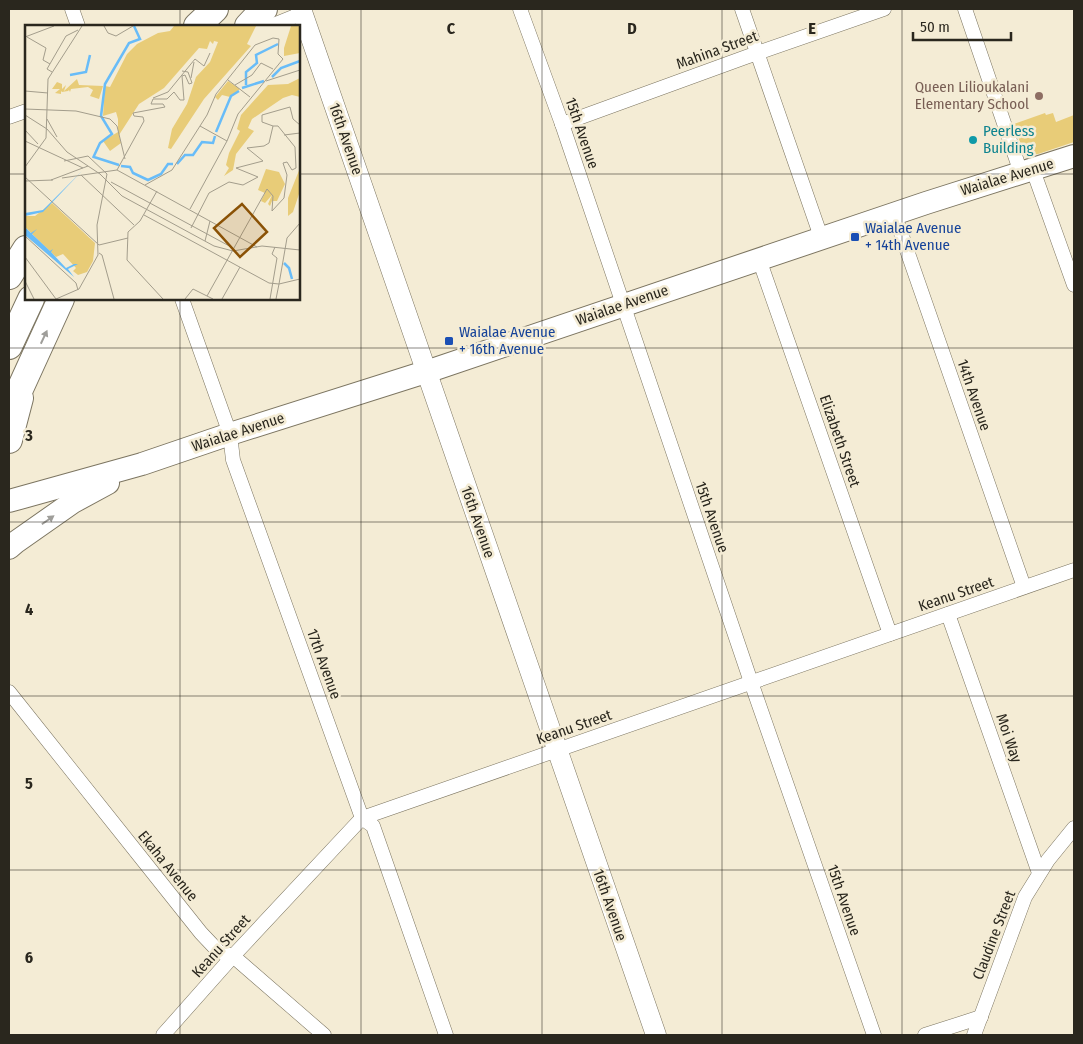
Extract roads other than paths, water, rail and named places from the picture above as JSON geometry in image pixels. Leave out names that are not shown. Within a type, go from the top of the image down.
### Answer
[{"type":"highway","points":[[198,25],[214,9]]},
{"type":"highway","points":[[205,25],[219,9]]},
{"type":"highway","points":[[249,25],[264,9]]},
{"type":"highway","points":[[9,276],[25,251]]},
{"type":"highway","points":[[9,346],[31,300]]},
{"type":"highway","points":[[9,413],[62,300]]},
{"type":"highway","points":[[9,440],[27,373]]},
{"type":"main road","name":"Waialae Avenue","points":[[9,501],[142,464],[426,372],[894,213],[1074,156]]},
{"type":"main road","name":"Waialae Avenue","points":[[9,548],[73,502],[142,464]]},
{"type":"street","points":[[72,9],[78,25]]},
{"type":"street","name":"15th Avenue","points":[[520,9],[562,124],[874,1035]]},
{"type":"street","points":[[742,9],[822,238]]},
{"type":"street","name":"Mahina Street","points":[[562,124],[758,52],[884,9]]},
{"type":"street","points":[[966,9],[1027,171],[1074,284]]},
{"type":"street","points":[[273,25],[306,10]]},
{"type":"street","name":"16th Avenue","points":[[306,10],[426,372],[656,1035]]},
{"type":"street","points":[[9,117],[25,111]]},
{"type":"street","name":"14th Avenue","points":[[894,213],[1024,588]]},
{"type":"street","name":"Elizabeth Street","points":[[759,259],[890,634]]},
{"type":"street","name":"17th Avenue","points":[[182,300],[230,434],[233,460],[362,818],[373,826],[446,1035]]},
{"type":"street","name":"Keanu Street","points":[[163,1035],[233,956],[362,818],[1074,570]]},
{"type":"street","name":"Moi Way","points":[[948,614],[1039,873]]},
{"type":"street","name":"Ekaha Avenue","points":[[9,692],[201,933],[219,952],[233,956],[324,1035]]},
{"type":"street","name":"Claudine Street","points":[[974,1035],[1025,897],[1048,860],[1074,828]]},
{"type":"street","points":[[924,1035],[981,1017]]},
{"type":"place","name":"Queen Lilioukalani Elementary School","points":[[1039,96]]},
{"type":"place","name":"Peerless Building","points":[[973,140]]},
{"type":"place","name":"Waialae Avenue + 14th Avenue","points":[[855,237]]},
{"type":"place","name":"Waialae Avenue + 16th Avenue","points":[[449,341]]}]
